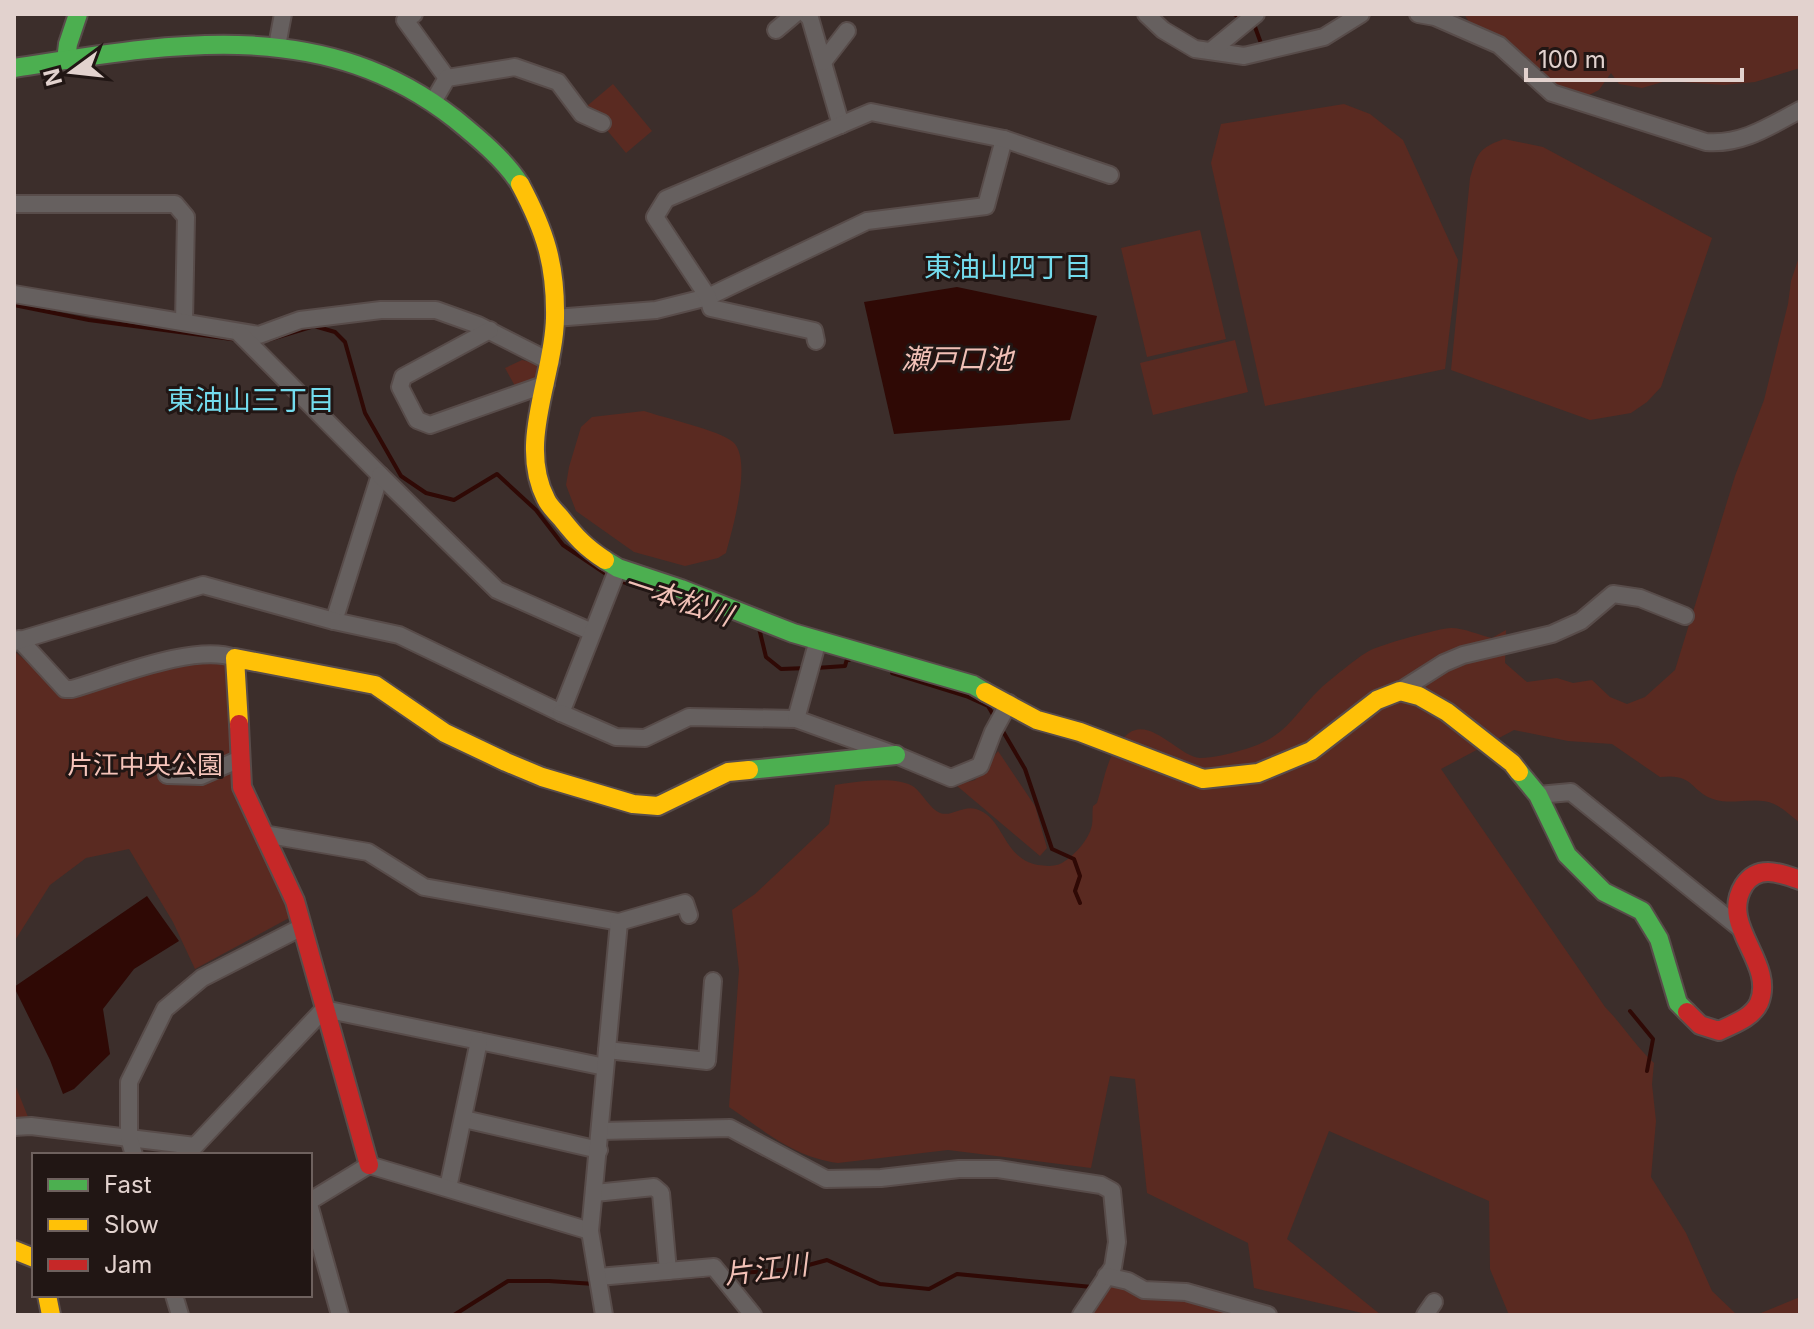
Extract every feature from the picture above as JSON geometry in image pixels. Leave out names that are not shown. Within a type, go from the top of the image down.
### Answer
[{"type":"street","points":[[66,60],[78,14]]},
{"type":"street","points":[[277,46],[283,14]]},
{"type":"street","points":[[414,14],[405,20],[447,78]]},
{"type":"street","points":[[776,30],[795,14]]},
{"type":"street","points":[[806,14],[810,18],[841,125]]},
{"type":"street","points":[[1146,14],[1163,30],[1195,49],[1244,56],[1324,37],[1361,14]]},
{"type":"street","points":[[1418,14],[1435,17],[1499,45],[1552,93],[1706,142],[1724,143],[1744,139],[1800,110]]},
{"type":"street","points":[[1212,50],[1255,15]]},
{"type":"street","points":[[823,62],[847,31]]},
{"type":"street","points":[[14,68],[210,43],[277,46],[363,67],[433,102],[471,132],[518,180],[538,217],[551,254],[555,318],[551,362],[538,418],[534,461],[546,499],[583,546],[617,569],[681,589],[793,633],[973,685],[1006,708],[1080,732],[1203,779],[1258,773],[1311,751],[1377,700],[1400,691],[1444,663],[1463,655],[1552,634],[1581,621],[1613,594],[1640,598],[1685,616]]},
{"type":"street","points":[[447,78],[515,67],[558,82],[582,114],[602,123]]},
{"type":"street","points":[[433,102],[447,78]]},
{"type":"street","points":[[816,341],[814,331],[711,308],[708,297],[655,217],[666,199],[871,112],[1004,139],[1110,175]]},
{"type":"street","points":[[555,318],[656,310],[708,297],[867,221],[986,206],[1004,139]]},
{"type":"street","points":[[14,204],[175,204],[186,217],[184,322]]},
{"type":"street","points":[[14,294],[184,322],[242,335],[259,335],[300,320],[436,310],[490,330],[551,362]]},
{"type":"street","points":[[490,330],[403,377],[400,387],[417,420],[430,425],[546,384]]},
{"type":"street","points":[[242,335],[497,590],[592,632]]},
{"type":"street","points":[[334,621],[380,475]]},
{"type":"street","points":[[561,713],[617,569]]},
{"type":"street","points":[[896,755],[728,772],[658,806],[633,804],[542,777],[506,762],[445,733],[375,685],[225,654],[188,655],[65,689],[16,641],[203,585],[334,621],[399,635],[616,737],[645,738],[689,717],[796,719],[896,755],[951,778],[980,766],[1006,708]]},
{"type":"street","points":[[796,719],[818,640]]},
{"type":"street","points":[[235,658],[242,787],[295,901],[369,1165]]},
{"type":"street","points":[[1400,691],[1419,696],[1447,712],[1512,763],[1538,795],[1567,855],[1604,892],[1642,911],[1659,939],[1678,1003],[1700,1025],[1719,1031],[1745,1018],[1760,1001],[1761,987],[1754,958],[1736,918],[1737,893],[1751,876],[1775,870],[1800,880]]},
{"type":"street","points":[[167,775],[201,776],[240,759]]},
{"type":"street","points":[[1538,795],[1571,792],[1741,929]]},
{"type":"street","points":[[264,834],[368,852],[424,887],[619,922],[685,903],[689,915]]},
{"type":"street","points":[[604,1315],[590,1231],[619,922]]},
{"type":"street","points":[[133,1153],[129,1138],[129,1082],[165,1009],[202,978],[302,927]]},
{"type":"street","points":[[324,1009],[479,1041],[606,1058],[707,1061],[709,986]]},
{"type":"street","points":[[14,1127],[31,1126],[195,1146],[324,1009]]},
{"type":"street","points":[[448,1188],[479,1041]]},
{"type":"street","points":[[464,1119],[599,1150]]},
{"type":"street","points":[[601,1131],[730,1128],[826,1179],[998,1169],[1101,1185],[1112,1191],[1117,1242],[1113,1267],[1081,1315]]},
{"type":"street","points":[[312,1200],[369,1165],[590,1231]]},
{"type":"street","points":[[595,1193],[654,1187],[661,1193],[668,1271]]},
{"type":"street","points":[[312,1215],[340,1315]]},
{"type":"street","points":[[598,1277],[714,1267],[753,1315]]},
{"type":"street","points":[[1106,1276],[1128,1281],[1144,1290],[1186,1292],[1268,1315]]},
{"type":"green space","points":[[1464,14],[1800,14],[1800,68],[1755,82],[1724,85],[1666,81],[1642,88],[1619,84],[1611,73],[1599,90],[1587,96],[1560,90],[1490,33],[1469,22]]},
{"type":"green space","points":[[613,84],[652,131],[626,153],[587,106]]},
{"type":"green space","points":[[1344,104],[1370,114],[1403,140],[1458,260],[1445,369],[1265,406],[1211,163],[1221,124]]},
{"type":"green space","points":[[1504,139],[1543,147],[1712,238],[1661,387],[1631,413],[1590,420],[1451,370],[1470,178],[1480,152]]},
{"type":"green space","points":[[1200,230],[1226,339],[1147,357],[1121,248]]},
{"type":"green space","points":[[1800,254],[1800,823],[1781,808],[1767,802],[1730,802],[1707,797],[1686,780],[1660,777],[1612,744],[1568,741],[1514,730],[1441,769],[1605,1007],[1654,1063],[1652,1084],[1656,1121],[1651,1177],[1686,1233],[1712,1291],[1735,1313],[1742,1315],[1509,1315],[1490,1269],[1489,1201],[1329,1131],[1287,1239],[1381,1315],[1254,1288],[1248,1243],[1147,1193],[1135,1079],[1110,1076],[1091,1168],[948,1150],[838,1163],[793,1149],[729,1107],[739,970],[732,910],[755,894],[829,824],[835,785],[875,780],[907,783],[940,813],[949,814],[967,808],[986,814],[1017,855],[1038,865],[1053,866],[1071,856],[1088,836],[1093,806],[1097,803],[1111,756],[1129,733],[1138,729],[1147,730],[1200,758],[1257,745],[1288,725],[1321,688],[1359,658],[1375,648],[1410,637],[1451,628],[1492,638],[1506,630],[1505,663],[1527,682],[1557,678],[1573,683],[1592,680],[1610,697],[1627,704],[1645,697],[1675,670],[1735,476],[1764,400]]},
{"type":"green space","points":[[1235,340],[1248,392],[1153,415],[1140,363]]},
{"type":"green space","points":[[522,360],[543,365],[544,376],[515,386],[505,368]]},
{"type":"green space","points":[[644,411],[716,433],[733,442],[739,451],[741,479],[736,513],[726,553],[718,558],[685,566],[634,552],[576,511],[566,485],[581,427],[592,417]]},
{"type":"green space","name":"片江中央公園","points":[[14,651],[61,690],[188,662],[224,659],[231,667],[232,786],[287,899],[289,918],[195,969],[173,922],[129,849],[86,858],[50,885],[14,942]]},
{"type":"green space","points":[[998,751],[1035,806],[1047,848],[1040,856],[956,785],[975,780]]},
{"type":"green space","points":[[14,1082],[30,1122],[14,1124]]},
{"type":"green space","points":[[1108,1280],[1256,1315],[1084,1315]]},
{"type":"green space","points":[[1800,1297],[1800,1315],[1756,1315]]},
{"type":"water","name":"瀬戸口池","points":[[957,287],[1097,316],[1070,420],[894,434],[864,302]]},
{"type":"water","points":[[147,896],[179,941],[134,969],[103,1009],[110,1054],[74,1089],[63,1094],[14,987]]},
{"type":"waterway","points":[[1234,14],[1244,20]]},
{"type":"waterway","points":[[1251,24],[1262,46]]},
{"type":"waterway","name":"一本松川","points":[[14,305],[89,320],[239,340]]},
{"type":"waterway","name":"一本松川","points":[[268,340],[314,326],[335,332],[345,342],[365,413],[401,476],[426,493],[454,500],[497,474],[536,510],[563,545],[612,578]]},
{"type":"waterway","name":"一本松川","points":[[620,581],[661,594]]},
{"type":"waterway","name":"一本松川","points":[[759,628],[766,657],[781,669],[807,668]]},
{"type":"waterway","name":"一本松川","points":[[816,668],[845,666],[849,660]]},
{"type":"waterway","name":"一本松川","points":[[892,673],[966,696],[988,706],[995,718]]},
{"type":"waterway","name":"一本松川","points":[[1001,728],[1025,769],[1052,849],[1074,859],[1080,876],[1075,891],[1080,903]]},
{"type":"waterway","points":[[1630,1011],[1653,1039],[1647,1071]]},
{"type":"waterway","name":"片江川","points":[[728,1274],[794,1269],[827,1260],[880,1284],[929,1289],[957,1274],[1092,1287]]},
{"type":"waterway","name":"片江川","points":[[616,1283],[715,1275]]},
{"type":"waterway","name":"片江川","points":[[454,1315],[508,1281],[595,1284]]},
{"type":"traffic: fast","points":[[66,60],[78,14]]},
{"type":"traffic: fast","points":[[14,68],[186,46],[242,45],[298,50],[352,63],[404,86],[472,133],[499,158],[520,184]]},
{"type":"traffic: fast","points":[[605,560],[618,568],[793,633],[973,685],[985,692]]},
{"type":"traffic: fast","points":[[749,770],[896,755]]},
{"type":"traffic: fast","points":[[1519,772],[1538,795],[1567,855],[1604,892],[1642,911],[1659,939],[1678,1003],[1687,1012]]},
{"type":"traffic: slow","points":[[520,184],[547,248],[555,299],[553,340],[536,433],[538,478],[551,507],[581,541],[605,560]]},
{"type":"traffic: slow","points":[[239,724],[235,658],[375,685],[445,733],[506,762],[542,777],[633,804],[658,806],[728,772],[749,770]]},
{"type":"traffic: slow","points":[[985,692],[1037,720],[1080,732],[1203,779],[1258,773],[1311,751],[1377,700],[1400,691],[1419,696],[1447,712],[1512,763],[1519,772]]},
{"type":"traffic: slow","points":[[14,1250],[32,1257]]},
{"type":"traffic: slow","points":[[47,1297],[51,1315]]},
{"type":"traffic: jam","points":[[239,724],[242,787],[295,901],[369,1165]]},
{"type":"traffic: jam","points":[[1687,1012],[1700,1025],[1719,1031],[1752,1013],[1759,1003],[1762,988],[1755,958],[1742,930],[1738,900],[1744,885],[1756,874],[1770,872],[1800,880]]},
{"type":"district","name":"東油山四丁目","points":[[1008,267]]},
{"type":"district","name":"東油山三丁目","points":[[251,400]]}]
